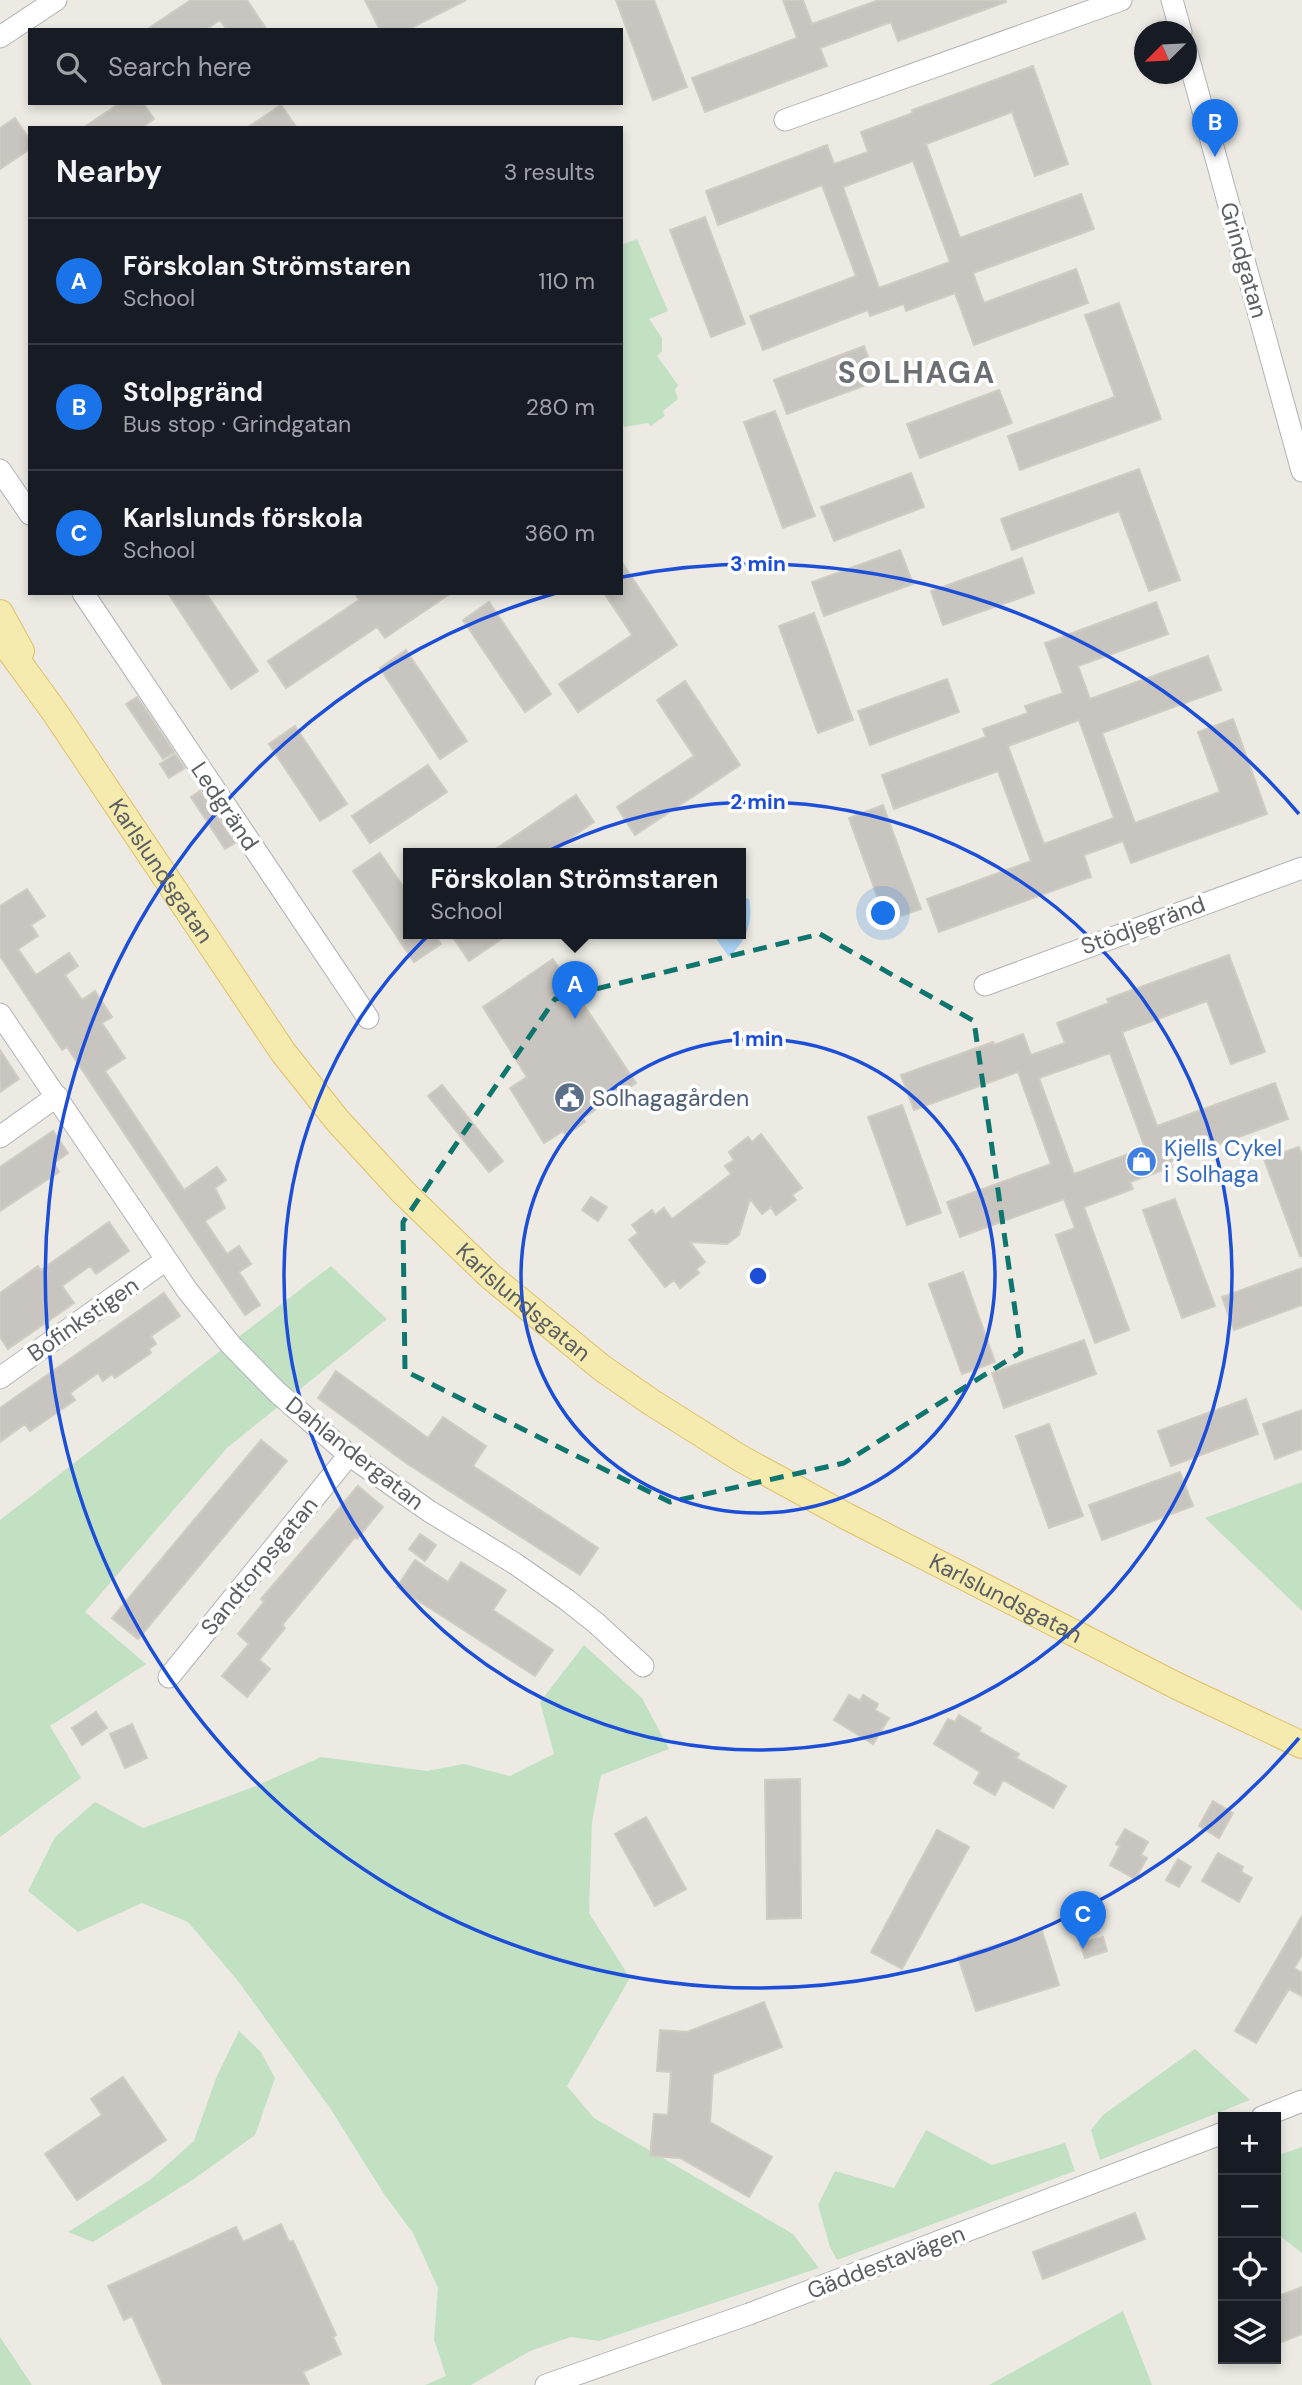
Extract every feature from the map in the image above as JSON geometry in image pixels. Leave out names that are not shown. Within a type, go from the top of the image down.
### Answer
[{"type":"main road","name":"Karlslundsgatan","points":[[0,613],[54,711]]},
{"type":"main road","name":"Karlslundsgatan","points":[[0,637],[54,711],[283,1052],[337,1120],[403,1192],[489,1276],[602,1368],[691,1428],[846,1516],[1177,1686],[1302,1745]]},
{"type":"main road","name":"Karlslundsgatan","points":[[1177,1686],[1302,1765]]},
{"type":"street","points":[[0,37],[56,0]]},
{"type":"street","points":[[785,120],[1121,0]]},
{"type":"street","points":[[1172,0],[1178,21]]},
{"type":"street","name":"Grindgatan","points":[[1195,84],[1302,471]]},
{"type":"street","points":[[0,470],[28,511]]},
{"type":"street","name":"Ledgränd","points":[[84,595],[368,1018]]},
{"type":"street","name":"Stödjegränd","points":[[985,985],[1302,868]]},
{"type":"street","name":"Dahlandergatan","points":[[0,1014],[166,1260],[231,1345],[301,1415],[349,1455],[429,1511],[514,1563],[567,1600],[643,1666]]},
{"type":"street","points":[[0,1137],[57,1096]]},
{"type":"street","name":"Bofinkstigen","points":[[0,1378],[166,1260]]},
{"type":"street","name":"Sandtorpsgatan","points":[[169,1677],[349,1455]]},
{"type":"street","points":[[1274,2112],[1302,2101]]},
{"type":"street","name":"Gäddestavägen","points":[[546,2385],[761,2309],[1218,2135]]},
{"type":"highlighted area","points":[[820,934],[974,1021],[1021,1352],[844,1463],[670,1502],[405,1371],[403,1222],[555,999]]},
{"type":"green space","points":[[637,239],[668,311],[649,319],[662,338],[662,351],[657,356],[678,385],[675,390],[678,399],[663,411],[665,416],[651,426],[648,423],[625,427],[623,424],[623,244]]},
{"type":"green space","points":[[331,1266],[387,1319],[227,1448],[85,1612],[146,1664],[50,1726],[81,1778],[0,1837],[0,1520]]},
{"type":"green space","points":[[1302,1482],[1302,1611],[1205,1518]]},
{"type":"green space","points":[[584,1645],[642,1698],[669,1749],[601,1775],[592,1822],[589,1913],[630,1978],[567,2086],[594,2118],[793,2234],[819,2268],[599,2341],[571,2337],[530,2351],[471,2385],[425,2385],[446,2376],[434,2339],[438,2288],[413,2233],[384,2194],[330,2108],[238,1981],[188,1922],[142,1903],[78,1932],[28,1891],[55,1837],[95,1802],[143,1828],[256,1786],[321,1757],[427,1771],[464,1764],[510,1776],[554,1754],[540,1702]]},
{"type":"green space","points":[[239,2031],[261,2052],[275,2078],[255,2135],[194,2179],[93,2242],[68,2232],[150,2180],[194,2141],[216,2078]]},
{"type":"green space","points":[[1195,2049],[1250,2100],[1100,2160],[1091,2130],[1103,2115]]},
{"type":"green space","points":[[926,2130],[992,2165],[1065,2143],[1075,2171],[837,2260],[830,2247],[818,2205],[835,2171],[894,2188]]},
{"type":"green space","points":[[1302,2147],[1302,2253],[1281,2237],[1281,2154]]},
{"type":"green space","points":[[1123,2311],[1152,2385],[989,2385]]},
{"type":"green space","points":[[0,2337],[32,2385],[0,2385]]},
{"type":"water","points":[[746,898],[749,899],[750,907],[746,932]]},
{"type":"water","points":[[716,939],[743,939],[740,944],[729,957]]},
{"type":"building","points":[[191,0],[247,0],[266,28],[226,28],[220,20],[208,28],[149,28]]},
{"type":"building","points":[[365,0],[466,0],[411,28],[379,28]]},
{"type":"building","points":[[616,0],[654,0],[687,87],[653,100]]},
{"type":"building","points":[[783,0],[803,0],[812,24],[879,0],[1006,2],[898,41],[891,22],[820,48],[827,66],[705,112],[692,78],[797,38]]},
{"type":"building","points":[[1033,66],[1068,164],[1035,176],[1012,112],[926,144],[960,238],[1081,194],[1094,229],[973,273],[984,303],[1076,269],[1088,303],[974,345],[955,293],[906,311],[904,304],[870,316],[868,310],[763,350],[750,316],[856,276],[822,185],[718,225],[706,191],[827,145],[834,164],[868,152],[861,132],[913,113],[912,110]],"holes":[[[913,161],[950,262],[879,288],[843,187]]]},
{"type":"building","points":[[117,105],[144,105],[154,119],[144,126],[86,126]]},
{"type":"building","points":[[281,105],[296,126],[250,126]]},
{"type":"building","points":[[15,118],[28,137],[28,150],[0,169],[0,128]]},
{"type":"building","points":[[705,217],[745,324],[711,337],[670,230]]},
{"type":"building","points":[[1119,303],[1161,419],[1020,470],[1008,436],[1115,397],[1085,315]]},
{"type":"building","points":[[864,346],[877,381],[787,414],[774,380]]},
{"type":"building","points":[[999,390],[1012,423],[920,458],[907,424]]},
{"type":"building","points":[[775,411],[815,516],[783,528],[744,422]]},
{"type":"building","points":[[1139,469],[1180,580],[1149,591],[1119,511],[1012,550],[1001,519]]},
{"type":"building","points":[[911,473],[924,507],[834,541],[821,507]]},
{"type":"building","points":[[900,550],[913,584],[824,616],[812,582]]},
{"type":"building","points":[[1022,558],[1034,593],[943,625],[931,591]]},
{"type":"building","points":[[623,564],[677,645],[578,712],[559,684],[632,635],[605,595],[623,595]]},
{"type":"building","points":[[169,595],[207,595],[258,671],[231,689]]},
{"type":"building","points":[[356,595],[448,595],[385,638],[377,627],[286,688],[268,661],[359,600]]},
{"type":"building","points":[[489,602],[551,694],[525,712],[463,620]]},
{"type":"building","points":[[1156,602],[1168,634],[1078,666],[1090,699],[1208,656],[1221,690],[1102,733],[1135,823],[1220,792],[1198,732],[1233,719],[1267,814],[1131,863],[1123,841],[1084,855],[1091,877],[939,932],[927,899],[1031,861],[998,771],[894,809],[882,775],[986,737],[983,729],[1028,713],[1025,706],[1063,693],[1045,643]],"holes":[[[1079,720],[1114,818],[1044,844],[1008,746]]]},
{"type":"building","points":[[814,613],[853,720],[818,733],[779,626]]},
{"type":"building","points":[[406,650],[467,741],[440,759],[380,668]]},
{"type":"building","points":[[947,679],[959,712],[870,745],[858,711]]},
{"type":"building","points":[[685,681],[740,765],[635,835],[617,807],[694,756],[657,700]]},
{"type":"building","points":[[137,697],[174,752],[163,759],[126,704]]},
{"type":"building","points":[[295,726],[347,804],[320,821],[269,744]]},
{"type":"building","points":[[175,754],[185,768],[169,778],[160,764]]},
{"type":"building","points":[[428,765],[447,792],[370,843],[352,816]]},
{"type":"building","points":[[200,791],[235,843],[225,849],[191,797]]},
{"type":"building","points":[[576,795],[594,822],[556,848],[497,848]]},
{"type":"building","points":[[883,805],[921,909],[886,921],[849,818]]},
{"type":"building","points":[[380,853],[403,886],[403,939],[438,939],[441,944],[414,962],[353,871]]},
{"type":"building","points":[[27,889],[45,916],[31,925],[38,936],[18,949],[36,975],[69,953],[78,966],[65,975],[82,1000],[95,991],[112,1017],[102,1023],[125,1058],[105,1071],[184,1190],[217,1167],[226,1180],[215,1188],[225,1208],[205,1221],[227,1254],[239,1246],[251,1264],[239,1272],[260,1305],[245,1315],[67,1047],[62,1050],[0,956],[0,906]]},
{"type":"building","points":[[454,939],[501,939],[469,961]]},
{"type":"building","points":[[1229,955],[1265,1052],[1231,1064],[1207,1001],[1122,1032],[1157,1126],[1275,1083],[1288,1119],[1170,1162],[1172,1167],[1130,1182],[1133,1189],[1084,1207],[1129,1330],[1095,1343],[1056,1235],[1075,1228],[1064,1199],[960,1237],[947,1202],[1051,1164],[1018,1072],[914,1110],[901,1075],[1023,1034],[1031,1055],[1065,1043],[1057,1023],[1109,1003],[1107,999]],"holes":[[[1110,1053],[1145,1148],[1074,1174],[1039,1078]]]},
{"type":"building","points":[[553,959],[636,1083],[583,1118],[585,1122],[566,1135],[563,1131],[544,1143],[510,1088],[527,1077],[483,1007]]},
{"type":"building","points":[[0,1050],[19,1079],[0,1092]]},
{"type":"building","points":[[442,1085],[503,1161],[489,1172],[428,1096]]},
{"type":"building","points":[[902,1105],[941,1213],[907,1225],[868,1117]]},
{"type":"building","points":[[53,1131],[68,1153],[54,1163],[59,1172],[0,1211],[0,1167]]},
{"type":"building","points":[[761,1134],[802,1188],[792,1195],[796,1200],[776,1215],[771,1207],[762,1214],[750,1199],[739,1235],[727,1244],[690,1242],[705,1262],[696,1269],[699,1273],[680,1288],[674,1280],[665,1287],[629,1240],[638,1233],[632,1225],[652,1210],[655,1215],[664,1208],[672,1219],[731,1174],[725,1166],[734,1160],[729,1152],[748,1137],[752,1142]]},
{"type":"building","points":[[1299,1147],[1302,1156],[1302,1256],[1264,1159]]},
{"type":"building","points":[[591,1197],[607,1207],[598,1221],[582,1210]]},
{"type":"building","points":[[1175,1199],[1215,1306],[1182,1318],[1143,1210]]},
{"type":"building","points":[[109,1222],[129,1251],[96,1274],[90,1266],[62,1286],[74,1303],[8,1349],[0,1337],[0,1293],[38,1266],[41,1270]]},
{"type":"building","points":[[1302,1268],[1302,1305],[1234,1330],[1222,1297]]},
{"type":"building","points":[[963,1272],[995,1362],[962,1374],[929,1284]]},
{"type":"building","points":[[164,1293],[180,1316],[151,1336],[156,1344],[149,1349],[151,1353],[115,1378],[112,1374],[103,1381],[98,1373],[70,1393],[75,1400],[30,1431],[25,1424],[0,1442],[0,1408]]},
{"type":"building","points":[[1084,1340],[1096,1374],[1004,1408],[992,1373]]},
{"type":"building","points":[[336,1371],[428,1438],[443,1417],[486,1446],[473,1466],[598,1548],[580,1575],[406,1463],[318,1398]]},
{"type":"building","points":[[1246,1399],[1258,1434],[1171,1466],[1158,1431]]},
{"type":"building","points":[[1302,1410],[1302,1449],[1275,1459],[1263,1424]]},
{"type":"building","points":[[1049,1424],[1083,1516],[1049,1528],[1016,1436]]},
{"type":"building","points":[[261,1440],[287,1461],[138,1639],[112,1618]]},
{"type":"building","points":[[1180,1472],[1193,1506],[1102,1540],[1089,1505]]},
{"type":"building","points":[[358,1486],[383,1507],[282,1625],[285,1628],[259,1660],[270,1669],[247,1697],[222,1676],[249,1644],[238,1634],[264,1602],[261,1599]]},
{"type":"building","points":[[420,1534],[436,1545],[425,1561],[409,1549]]},
{"type":"building","points":[[415,1560],[448,1582],[461,1562],[506,1590],[493,1610],[553,1650],[535,1676],[397,1587]]},
{"type":"building","points":[[849,1695],[860,1701],[863,1695],[878,1704],[875,1710],[889,1718],[873,1744],[834,1720]]},
{"type":"building","points":[[96,1712],[107,1728],[82,1745],[72,1728]]},
{"type":"building","points":[[959,1715],[981,1728],[979,1731],[1019,1754],[1016,1758],[1066,1786],[1053,1808],[1003,1780],[995,1795],[974,1783],[980,1772],[934,1744],[948,1719],[955,1722]]},
{"type":"building","points":[[132,1724],[147,1758],[125,1768],[110,1734]]},
{"type":"building","points":[[800,1779],[801,1918],[767,1919],[765,1780]]},
{"type":"building","points":[[1213,1801],[1233,1813],[1219,1838],[1199,1826]]},
{"type":"building","points":[[646,1817],[686,1889],[655,1906],[615,1834]]},
{"type":"building","points":[[1125,1829],[1148,1842],[1141,1855],[1147,1858],[1135,1879],[1110,1865],[1120,1846],[1116,1844]]},
{"type":"building","points":[[937,1830],[969,1847],[902,1969],[871,1952]]},
{"type":"building","points":[[1218,1853],[1243,1867],[1241,1872],[1252,1878],[1239,1902],[1202,1881]]},
{"type":"building","points":[[1178,1859],[1191,1867],[1179,1887],[1166,1880]]},
{"type":"building","points":[[1302,1916],[1302,1955],[1294,1968],[1302,1973],[1302,1996],[1289,1989],[1256,2043],[1235,2031]]},
{"type":"building","points":[[1042,1931],[1059,1985],[976,2011],[958,1957]]},
{"type":"building","points":[[1103,1937],[1107,1951],[1085,1958],[1080,1944]]},
{"type":"building","points":[[764,2002],[782,2047],[713,2074],[710,2122],[772,2157],[749,2197],[680,2158],[650,2156],[654,2114],[668,2115],[671,2072],[657,2071],[660,2030],[687,2032]]},
{"type":"building","points":[[123,2077],[166,2140],[77,2200],[45,2154],[102,2115],[91,2099]]},
{"type":"building","points":[[1135,2213],[1145,2239],[1043,2279],[1033,2252]]},
{"type":"building","points":[[281,2224],[289,2242],[293,2241],[336,2335],[333,2337],[341,2354],[303,2372],[309,2385],[163,2385],[132,2316],[124,2320],[108,2286],[236,2227],[243,2242]]},
{"type":"building","points":[[1302,2287],[1302,2334],[1281,2342],[1281,2301],[1281,2295]]},
{"type":"place","name":"Stolpgränd","points":[[1215,157]]},
{"type":"place","name":"Förskolan Strömstaren","points":[[575,1019]]},
{"type":"place","name":"Solhagagården","points":[[569,1098]]},
{"type":"place","name":"Kjells Cykel i Solhaga","points":[[1141,1161]]},
{"type":"place","name":"Karlslunds förskola","points":[[1083,1949]]},
{"type":"district","name":"SOLHAGA","points":[[917,373]]}]
